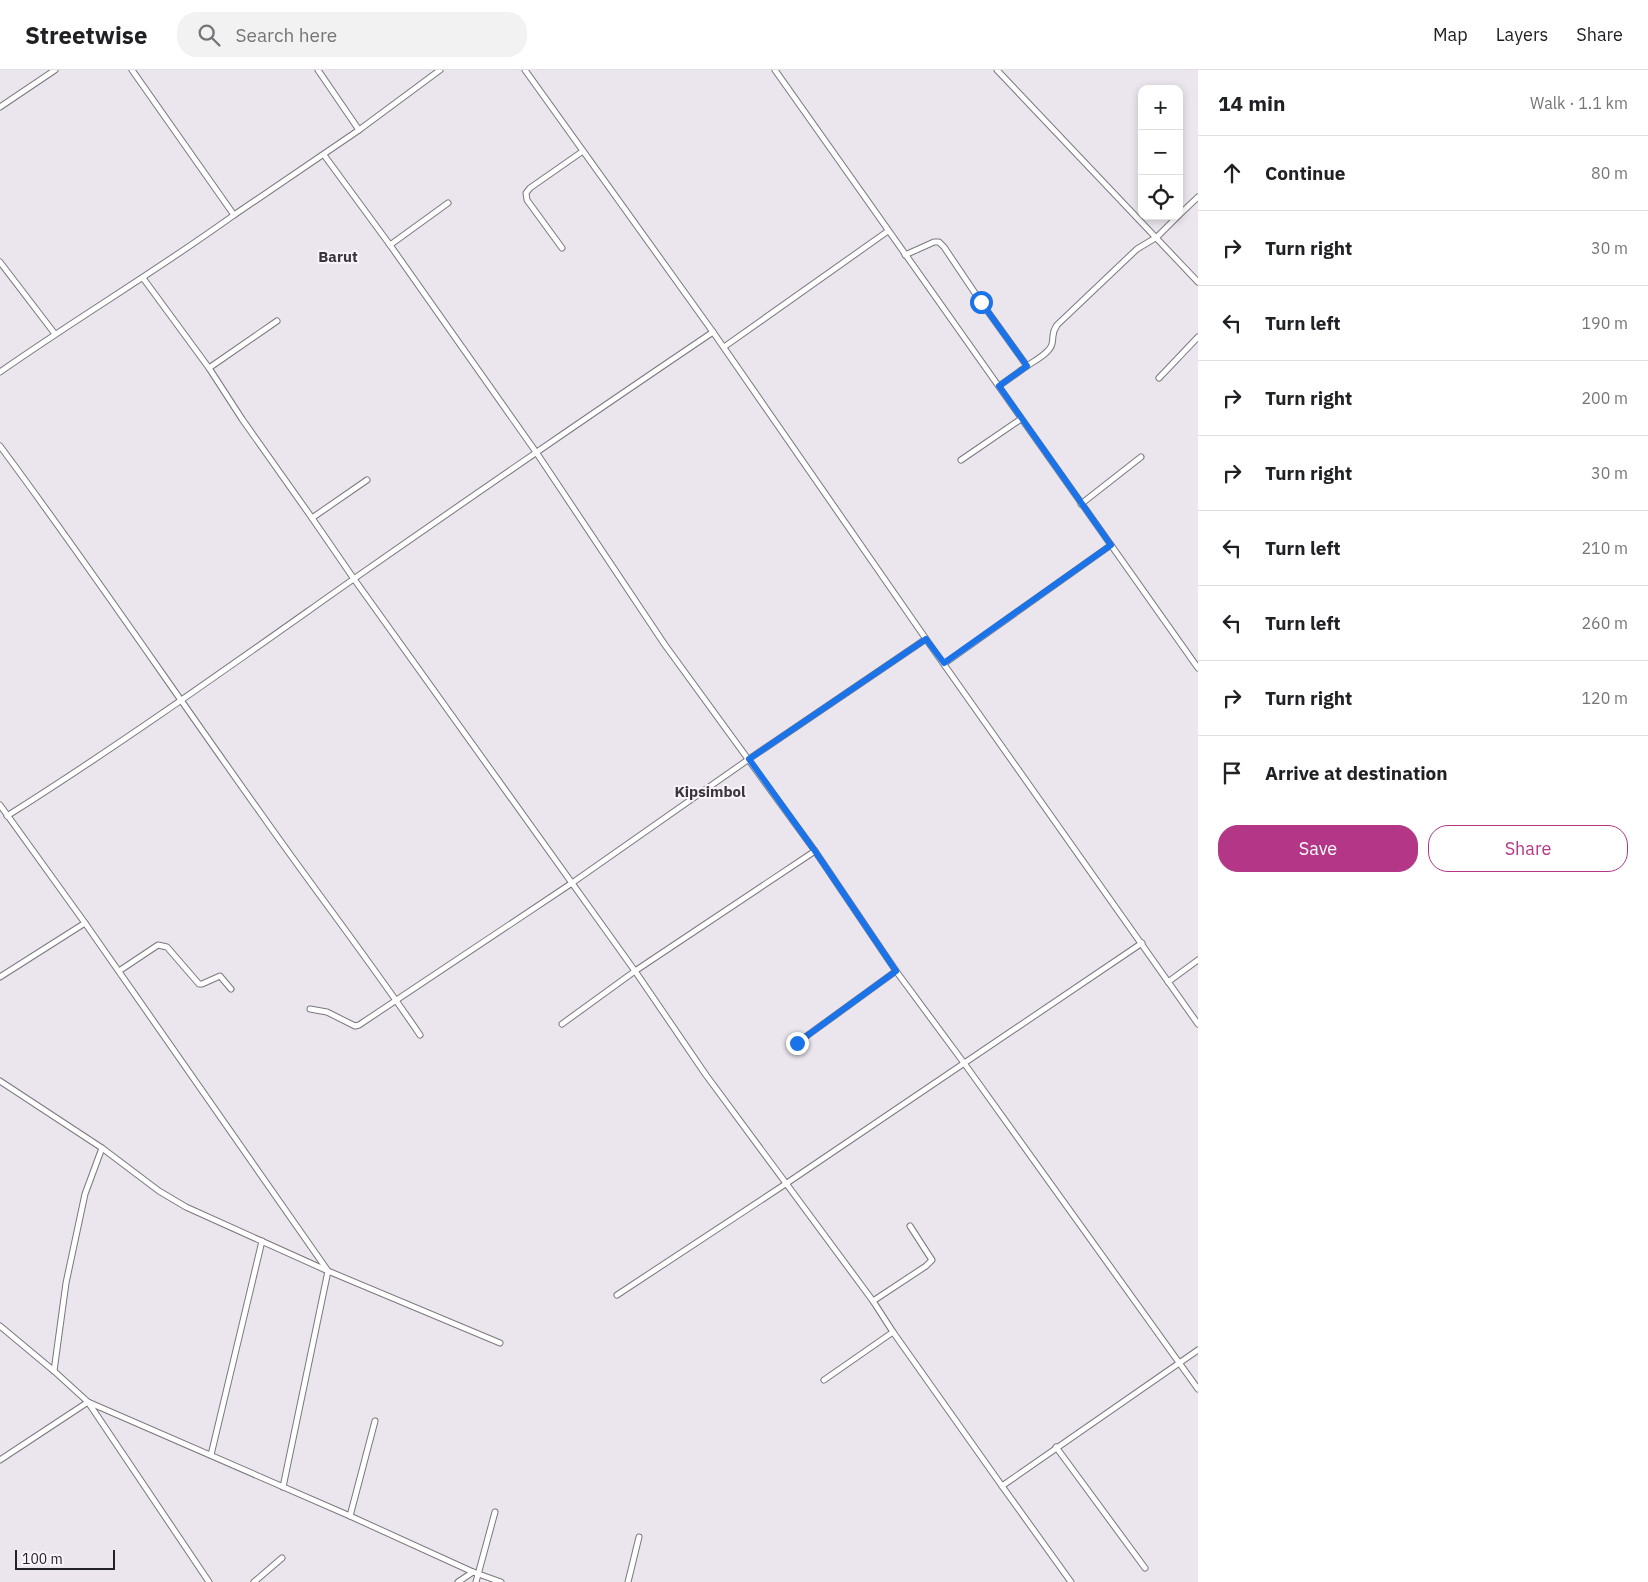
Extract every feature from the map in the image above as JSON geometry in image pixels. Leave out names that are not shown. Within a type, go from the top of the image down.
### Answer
[{"type":"street","points":[[0,107],[55,70]]},
{"type":"street","points":[[132,70],[234,216]]},
{"type":"street","points":[[318,70],[359,130]]},
{"type":"street","points":[[0,372],[324,155],[439,70]]},
{"type":"street","points":[[525,70],[724,347],[926,639],[1198,1024]]},
{"type":"street","points":[[775,70],[1198,668]]},
{"type":"street","points":[[998,70],[1198,282]]},
{"type":"street","points":[[562,248],[527,200],[526,193],[530,188],[583,151]]},
{"type":"street","points":[[324,155],[536,452],[665,644],[815,851],[896,971],[964,1062],[1198,1389]]},
{"type":"street","points":[[1183,212],[1198,197]]},
{"type":"street","points":[[390,245],[448,203]]},
{"type":"street","points":[[999,386],[1049,350],[1052,344],[1052,332],[1058,325],[1137,249],[1157,237],[1175,220]]},
{"type":"street","points":[[724,347],[888,231]]},
{"type":"street","points":[[905,255],[934,242],[939,242],[1027,366]]},
{"type":"street","points":[[0,262],[55,334]]},
{"type":"street","points":[[142,278],[209,368],[242,419],[354,580],[636,971],[706,1075],[873,1301],[893,1332],[1071,1582]]},
{"type":"street","points":[[209,368],[277,321]]},
{"type":"street","points":[[8,816],[182,700],[536,452],[713,332]]},
{"type":"street","points":[[1159,378],[1198,337]]},
{"type":"street","points":[[961,460],[1021,419]]},
{"type":"street","points":[[0,446],[60,527],[420,1035]]},
{"type":"street","points":[[1081,504],[1141,457]]},
{"type":"street","points":[[312,518],[367,480]]},
{"type":"street","points":[[944,663],[1111,545]]},
{"type":"street","points":[[310,1009],[327,1012],[355,1026],[359,1025],[572,883],[749,759],[926,639]]},
{"type":"street","points":[[0,805],[119,971],[328,1271],[283,1487]]},
{"type":"street","points":[[562,1024],[636,971],[815,851]]},
{"type":"street","points":[[0,977],[85,924]]},
{"type":"street","points":[[617,1295],[786,1184],[1142,943]]},
{"type":"street","points":[[119,971],[158,945],[163,945],[167,947],[199,984],[220,976],[231,989]]},
{"type":"street","points":[[1168,982],[1198,960]]},
{"type":"street","points":[[797,1043],[896,971]]},
{"type":"street","points":[[0,1081],[102,1148],[159,1191],[186,1206],[328,1271],[500,1343]]},
{"type":"street","points":[[54,1371],[66,1283],[85,1194],[102,1148]]},
{"type":"street","points":[[873,1301],[926,1266],[932,1260],[910,1226]]},
{"type":"street","points":[[212,1456],[262,1241]]},
{"type":"street","points":[[0,1326],[88,1402],[209,1582]]},
{"type":"street","points":[[824,1380],[893,1332]]},
{"type":"street","points":[[1002,1486],[1198,1350]]},
{"type":"street","points":[[88,1402],[350,1516],[474,1574],[501,1582]]},
{"type":"street","points":[[0,1460],[88,1402]]},
{"type":"street","points":[[350,1516],[375,1420]]},
{"type":"street","points":[[1056,1447],[1145,1568]]},
{"type":"street","points":[[475,1582],[474,1574],[495,1512]]},
{"type":"street","points":[[628,1582],[639,1537]]},
{"type":"street","points":[[254,1582],[282,1558]]},
{"type":"street","points":[[458,1582],[474,1574]]},
{"type":"street","points":[[474,1574],[475,1582]]},
{"type":"district","name":"Barut","points":[[338,257]]},
{"type":"district","name":"Kipsimbol","points":[[710,792]]},
{"type":"route","points":[[797,1043],[896,971],[815,851],[749,759],[926,639],[944,663],[1111,545],[999,386],[1027,366],[981,302]]}]
